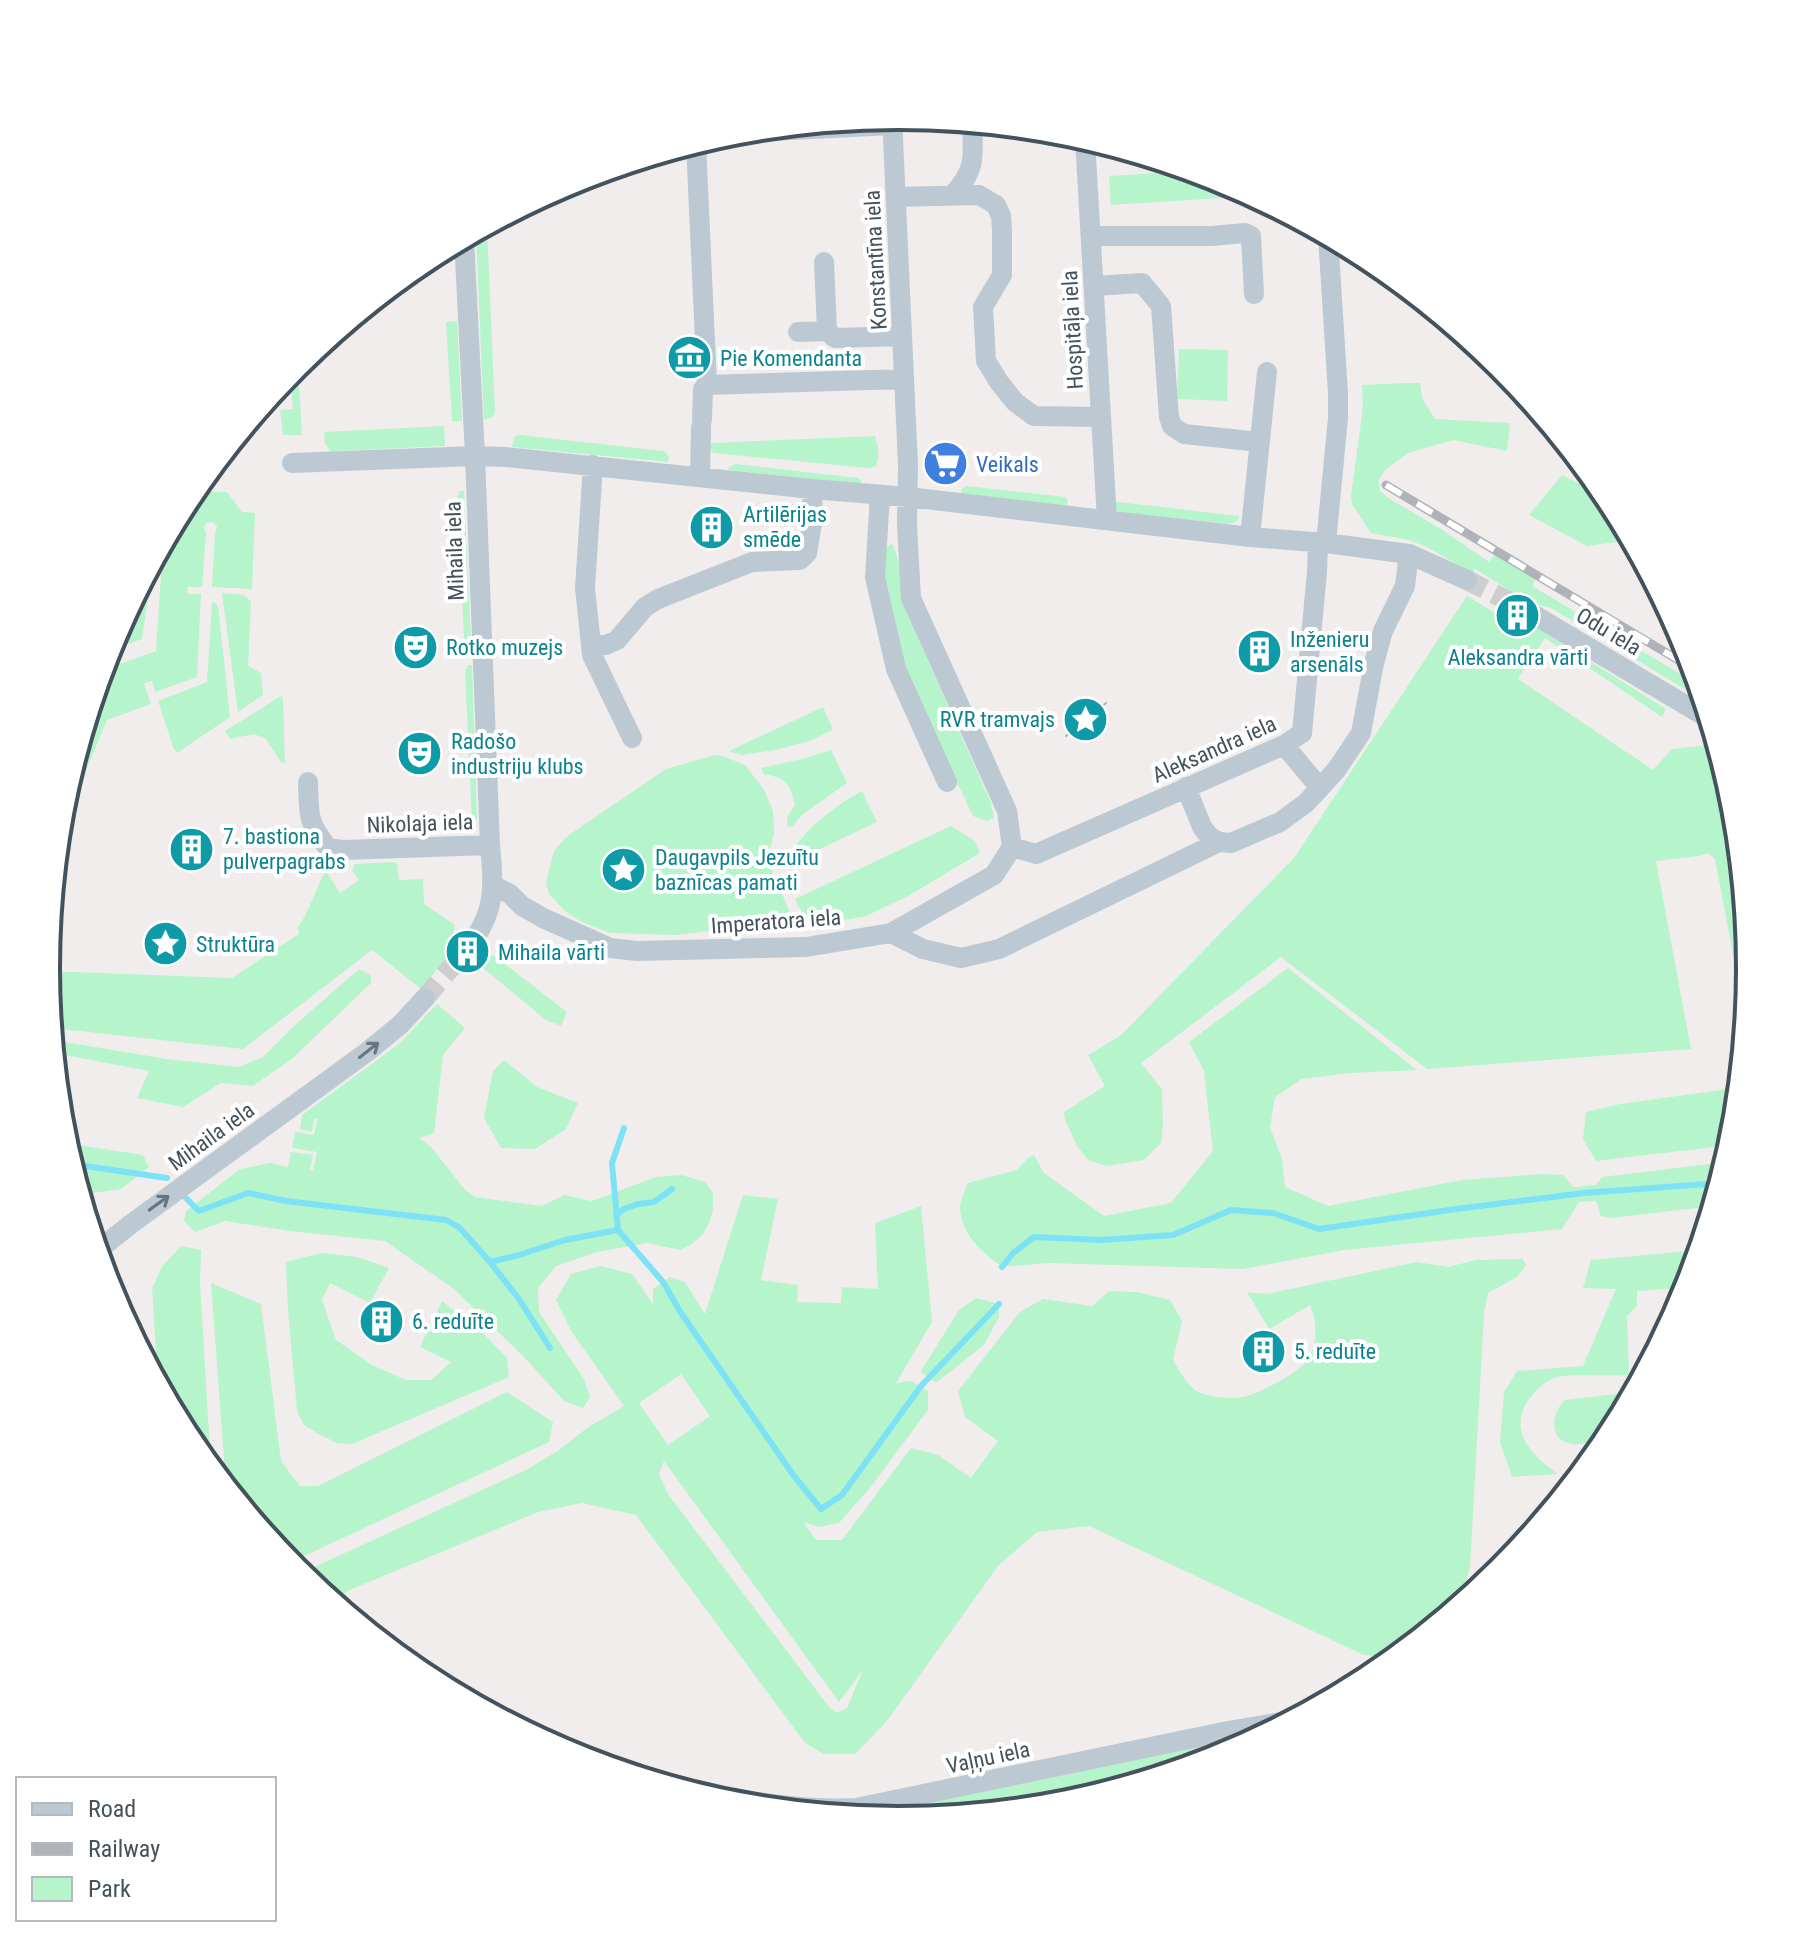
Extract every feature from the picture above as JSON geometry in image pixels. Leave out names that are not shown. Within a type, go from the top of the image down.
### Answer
[{"type":"street","name":"Konstantīna iela","points":[[892,130],[908,497]]},
{"type":"street","points":[[953,195],[965,182],[973,165],[972,134]]},
{"type":"street","name":"Hospitāļa iela","points":[[1086,152],[1107,520]]},
{"type":"street","points":[[697,155],[707,385],[703,389],[700,477]]},
{"type":"street","points":[[896,197],[979,195],[996,205],[1001,216],[1002,275],[983,307],[986,361],[1015,402],[1034,416],[1101,417]]},
{"type":"street","points":[[1091,236],[1245,233],[1251,236],[1254,294]]},
{"type":"street","name":"Aleksandra iela","points":[[1012,847],[1036,854],[1284,745],[1302,733],[1317,572],[1338,405],[1329,249]]},
{"type":"street","name":"Mihaila iela","points":[[465,251],[494,886],[484,924],[466,950]]},
{"type":"street","points":[[824,262],[827,331]]},
{"type":"street","points":[[1094,286],[1142,283],[1161,306],[1172,426],[1184,434],[1260,442]]},
{"type":"street","points":[[798,332],[827,331],[835,338],[902,336]]},
{"type":"street","points":[[1250,537],[1267,372]]},
{"type":"street","points":[[707,385],[904,379]]},
{"type":"street","points":[[292,463],[475,456],[593,465],[908,497],[1250,537],[1322,542],[1409,554],[1467,580]]},
{"type":"street","points":[[593,465],[585,588],[592,655],[632,738]]},
{"type":"street","points":[[591,645],[606,645],[617,640],[645,607],[658,599],[752,562],[800,560],[807,553],[813,517],[812,489]]},
{"type":"street","points":[[880,495],[875,577],[896,669],[947,782]]},
{"type":"street","points":[[908,497],[911,598],[1007,811],[1012,847]]},
{"type":"street","points":[[1186,787],[1202,827],[1219,842],[1231,843],[1280,822],[1306,803],[1337,769],[1361,733],[1374,663],[1383,631],[1405,586],[1409,554]]},
{"type":"street","name":"Odu iela","points":[[1526,610],[1697,712]]},
{"type":"street","points":[[1284,745],[1320,788]]},
{"type":"street","name":"Nikolaja iela","points":[[308,782],[309,818],[314,831],[328,848],[490,845]]},
{"type":"street","points":[[891,933],[923,949],[961,958],[999,949],[1219,842]]},
{"type":"street","name":"Imperatora iela","points":[[494,886],[543,918],[610,948],[637,951],[806,947],[891,933],[994,875],[1012,847]]},
{"type":"street","name":"Mihaila iela","points":[[106,1244],[367,1052],[400,1025],[425,998]]},
{"type":"street","name":"Vaļņu iela","points":[[866,1806],[1258,1726]]},
{"type":"green space","points":[[1163,173],[1227,198],[1111,205],[1109,176]]},
{"type":"green space","points":[[487,237],[495,412],[493,417],[484,420],[476,244]]},
{"type":"green space","points":[[457,321],[462,421],[452,421],[446,322]]},
{"type":"green space","points":[[1179,349],[1228,350],[1227,401],[1177,399]]},
{"type":"green space","points":[[299,383],[302,435],[283,435],[280,410],[293,409],[292,391]]},
{"type":"green space","points":[[1420,383],[1422,398],[1435,419],[1510,423],[1507,451],[1453,440],[1408,453],[1385,470],[1379,480],[1380,491],[1489,562],[1495,554],[1536,578],[1532,586],[1684,676],[1690,692],[1551,608],[1530,603],[1475,569],[1472,573],[1409,540],[1371,533],[1352,504],[1351,496],[1363,407],[1362,385]]},
{"type":"green space","points":[[444,426],[445,446],[330,451],[325,443],[324,432]]},
{"type":"green space","points":[[520,435],[664,451],[669,457],[668,462],[512,447],[514,437]]},
{"type":"green space","points":[[875,436],[878,459],[875,467],[868,468],[713,453],[709,446],[712,443]]},
{"type":"green space","points":[[736,464],[858,478],[861,485],[728,470]]},
{"type":"green space","points":[[1562,475],[1580,484],[1620,541],[1587,546],[1529,515]]},
{"type":"green space","points":[[966,486],[1066,497],[1068,502],[1066,506],[961,495],[961,490]]},
{"type":"green space","points":[[209,491],[227,492],[242,512],[255,513],[252,589],[212,587],[217,527],[214,522],[206,523],[202,587],[187,587],[188,594],[201,594],[197,677],[155,692],[152,681],[144,683],[151,704],[107,720],[82,780],[104,699],[117,665],[156,651],[161,569]]},
{"type":"green space","points":[[460,491],[464,491],[471,641],[464,637],[457,497]]},
{"type":"green space","points":[[1110,501],[1239,516],[1233,523],[1224,524],[1117,512]]},
{"type":"green space","points":[[892,543],[898,558],[904,606],[991,803],[994,818],[987,821],[973,816],[902,666],[883,594],[882,551]]},
{"type":"green space","points":[[149,593],[142,639],[125,645]]},
{"type":"green space","points":[[222,593],[243,595],[251,601],[248,666],[261,673],[263,695],[238,712]]},
{"type":"green space","points":[[1467,596],[1517,626],[1526,621],[1666,709],[1662,717],[1545,638],[1518,679],[1653,770],[1672,749],[1706,745],[1730,859],[1737,974],[1715,859],[1708,853],[1656,861],[1691,1049],[1427,1069],[1281,957],[1141,1063],[1162,1089],[1161,1143],[1144,1160],[1106,1166],[1088,1160],[1077,1146],[1064,1112],[1105,1086],[1088,1055],[1120,1036],[1294,858]]},
{"type":"green space","points":[[214,602],[218,606],[230,717],[177,753],[158,701],[207,682]]},
{"type":"green space","points":[[468,665],[472,665],[477,820],[472,821],[465,671]]},
{"type":"green space","points":[[281,696],[285,763],[281,762],[266,739],[254,734],[230,739],[225,731]]},
{"type":"green space","points":[[823,707],[833,730],[809,741],[775,750],[741,755],[729,751]]},
{"type":"green space","points":[[831,750],[847,783],[803,814],[792,827],[787,826],[787,817],[795,805],[791,791],[786,783],[764,774],[761,768]]},
{"type":"green space","points":[[715,755],[745,765],[763,788],[773,811],[774,833],[767,861],[794,921],[677,935],[610,933],[580,921],[549,894],[546,883],[554,851],[566,837],[666,769]]},
{"type":"green space","points":[[862,791],[877,822],[782,867],[789,854],[816,823]]},
{"type":"green space","points":[[951,826],[975,841],[980,853],[908,896],[864,917],[818,923],[805,918],[795,899]]},
{"type":"green space","points":[[394,862],[399,880],[423,879],[424,904],[455,925],[453,935],[458,943],[421,989],[372,950],[243,1049],[63,1029],[60,972],[232,978],[299,934],[298,927],[324,873],[328,874],[340,893],[359,880],[352,870],[355,864]]},
{"type":"green space","points":[[473,955],[483,958],[493,955],[567,1012],[561,1026],[546,1020],[471,958]]},
{"type":"green space","points":[[1288,968],[1417,1070],[1302,1079],[1275,1097],[1270,1127],[1282,1159],[1285,1187],[1328,1206],[1462,1180],[1563,1175],[1573,1187],[1596,1185],[1602,1177],[1713,1164],[1702,1207],[1612,1218],[1601,1216],[1596,1201],[1579,1202],[1562,1229],[1344,1250],[1243,1269],[1050,1263],[1002,1267],[975,1243],[965,1227],[960,1209],[968,1183],[1017,1170],[1034,1155],[1044,1173],[1104,1216],[1171,1203],[1213,1151],[1204,1071],[1189,1042]]},
{"type":"green space","points":[[359,969],[371,975],[371,983],[293,1058],[253,1086],[221,1083],[183,1107],[137,1098],[149,1071],[65,1055],[64,1042],[239,1067],[263,1057]]},
{"type":"green space","points":[[437,1004],[465,1028],[443,1055],[434,1133],[419,1138],[432,1148],[465,1190],[475,1197],[542,1206],[564,1195],[592,1201],[656,1177],[681,1175],[705,1182],[713,1193],[710,1221],[703,1234],[692,1244],[680,1250],[647,1243],[597,1252],[556,1266],[538,1288],[539,1312],[584,1379],[590,1397],[583,1408],[564,1401],[454,1289],[385,1241],[225,1221],[195,1232],[184,1221],[186,1211],[240,1169],[270,1163],[288,1167],[291,1152],[313,1155],[310,1170],[313,1171],[317,1152],[292,1148],[295,1132],[314,1135],[317,1119],[314,1119],[312,1132],[300,1129],[302,1115],[399,1044]]},
{"type":"green space","points":[[504,1060],[537,1087],[578,1103],[566,1129],[535,1149],[501,1148],[484,1118],[493,1071]]},
{"type":"green space","points":[[1729,1087],[1717,1147],[1596,1161],[1583,1139],[1586,1112],[1620,1104]]},
{"type":"green space","points":[[79,1145],[143,1155],[149,1167],[121,1189],[92,1193]]},
{"type":"green space","points":[[743,1195],[778,1199],[761,1280],[798,1285],[797,1302],[841,1303],[842,1287],[878,1289],[875,1223],[921,1206],[932,1322],[896,1383],[911,1381],[928,1391],[928,1410],[870,1488],[839,1523],[819,1527],[803,1522],[816,1540],[842,1540],[911,1448],[938,1455],[971,1478],[998,1441],[965,1417],[958,1391],[1020,1312],[1043,1299],[1092,1306],[1109,1291],[1137,1292],[1170,1300],[1182,1321],[1173,1360],[1185,1379],[1201,1393],[1239,1398],[1263,1390],[1304,1364],[1312,1351],[1315,1335],[1310,1305],[1269,1329],[1247,1292],[1267,1294],[1417,1262],[1448,1267],[1476,1260],[1523,1259],[1526,1265],[1517,1277],[1488,1293],[1484,1313],[1470,1567],[1465,1586],[1409,1634],[1378,1656],[1364,1655],[1089,1526],[1037,1532],[998,1566],[887,1721],[855,1754],[824,1754],[805,1743],[636,1515],[582,1503],[538,1512],[341,1595],[313,1568],[528,1469],[624,1406],[571,1331],[556,1300],[571,1274],[601,1266],[632,1274],[653,1304],[653,1289],[670,1277],[685,1282],[705,1314]],"holes":[[[681,1374],[710,1416],[668,1445],[639,1403]],[[664,1461],[839,1702],[863,1670],[847,1708],[837,1713],[829,1707],[668,1494],[659,1474]]]},
{"type":"green space","points":[[181,1246],[201,1250],[200,1282],[210,1446],[156,1359],[152,1288],[163,1265]]},
{"type":"green space","points":[[1688,1251],[1673,1288],[1637,1291],[1637,1306],[1627,1316],[1629,1375],[1554,1378],[1540,1386],[1525,1405],[1521,1417],[1524,1438],[1538,1458],[1558,1474],[1512,1477],[1500,1442],[1504,1392],[1517,1371],[1583,1366],[1616,1289],[1583,1288],[1591,1260]]},
{"type":"green space","points":[[321,1253],[357,1257],[389,1268],[370,1303],[330,1283],[322,1300],[336,1340],[372,1365],[406,1380],[431,1380],[451,1362],[420,1347],[442,1301],[485,1335],[507,1358],[509,1377],[352,1444],[337,1443],[304,1425],[297,1411],[286,1262]]},
{"type":"green space","points":[[211,1283],[261,1304],[281,1461],[300,1486],[318,1486],[507,1392],[553,1422],[549,1442],[302,1557],[225,1467]]},
{"type":"green space","points":[[976,1298],[999,1304],[999,1317],[984,1345],[937,1382],[929,1379],[921,1371],[959,1310]]},
{"type":"green space","points":[[1622,1393],[1590,1443],[1572,1444],[1556,1432],[1555,1419],[1565,1400]]},
{"type":"green space","points":[[1218,1743],[1168,1763],[1062,1791],[1008,1800],[909,1807]]},
{"type":"waterway","points":[[618,1230],[612,1163],[624,1128]]},
{"type":"waterway","points":[[84,1166],[167,1178]]},
{"type":"waterway","points":[[1002,1267],[1013,1253],[1034,1237],[1101,1240],[1173,1235],[1231,1210],[1273,1213],[1319,1229],[1584,1193],[1709,1184]]},
{"type":"waterway","points":[[616,1215],[638,1204],[654,1202],[672,1189]]},
{"type":"waterway","points":[[182,1194],[199,1211],[248,1193],[286,1201],[446,1220],[460,1228],[490,1262],[565,1240],[618,1230],[663,1282],[681,1313],[794,1476],[821,1509],[842,1495],[921,1386],[999,1304]]},
{"type":"waterway","points":[[490,1262],[519,1299],[550,1348]]},
{"type":"tunnel","points":[[1467,580],[1526,610]]},
{"type":"tunnel","points":[[425,998],[466,950]]},
{"type":"tram line","points":[[1066,736],[1106,703]]},
{"type":"railway","points":[[1386,485],[1678,660]]},
{"type":"place","name":"Pie Komendanta","points":[[689,358]]},
{"type":"place","name":"Veikals","points":[[945,464]]},
{"type":"place","name":"Artilērijas smēde","points":[[712,527]]},
{"type":"place","name":"Aleksandra vārti","points":[[1518,616]]},
{"type":"place","name":"Rotko muzejs","points":[[415,647]]},
{"type":"place","name":"Inženieru arsenāls","points":[[1259,652]]},
{"type":"place","name":"RVR tramvajs","points":[[1086,719]]},
{"type":"place","name":"Radošo industriju klubs","points":[[420,754]]},
{"type":"place","name":"7. bastiona pulverpagrabs","points":[[192,849]]},
{"type":"place","name":"Daugavpils Jezuītu baznīcas pamati","points":[[624,870]]},
{"type":"place","name":"Struktūra","points":[[165,944]]},
{"type":"place","name":"Mihaila vārti","points":[[467,952]]},
{"type":"place","name":"6. reduīte","points":[[381,1321]]},
{"type":"place","name":"5. reduīte","points":[[1263,1351]]}]
